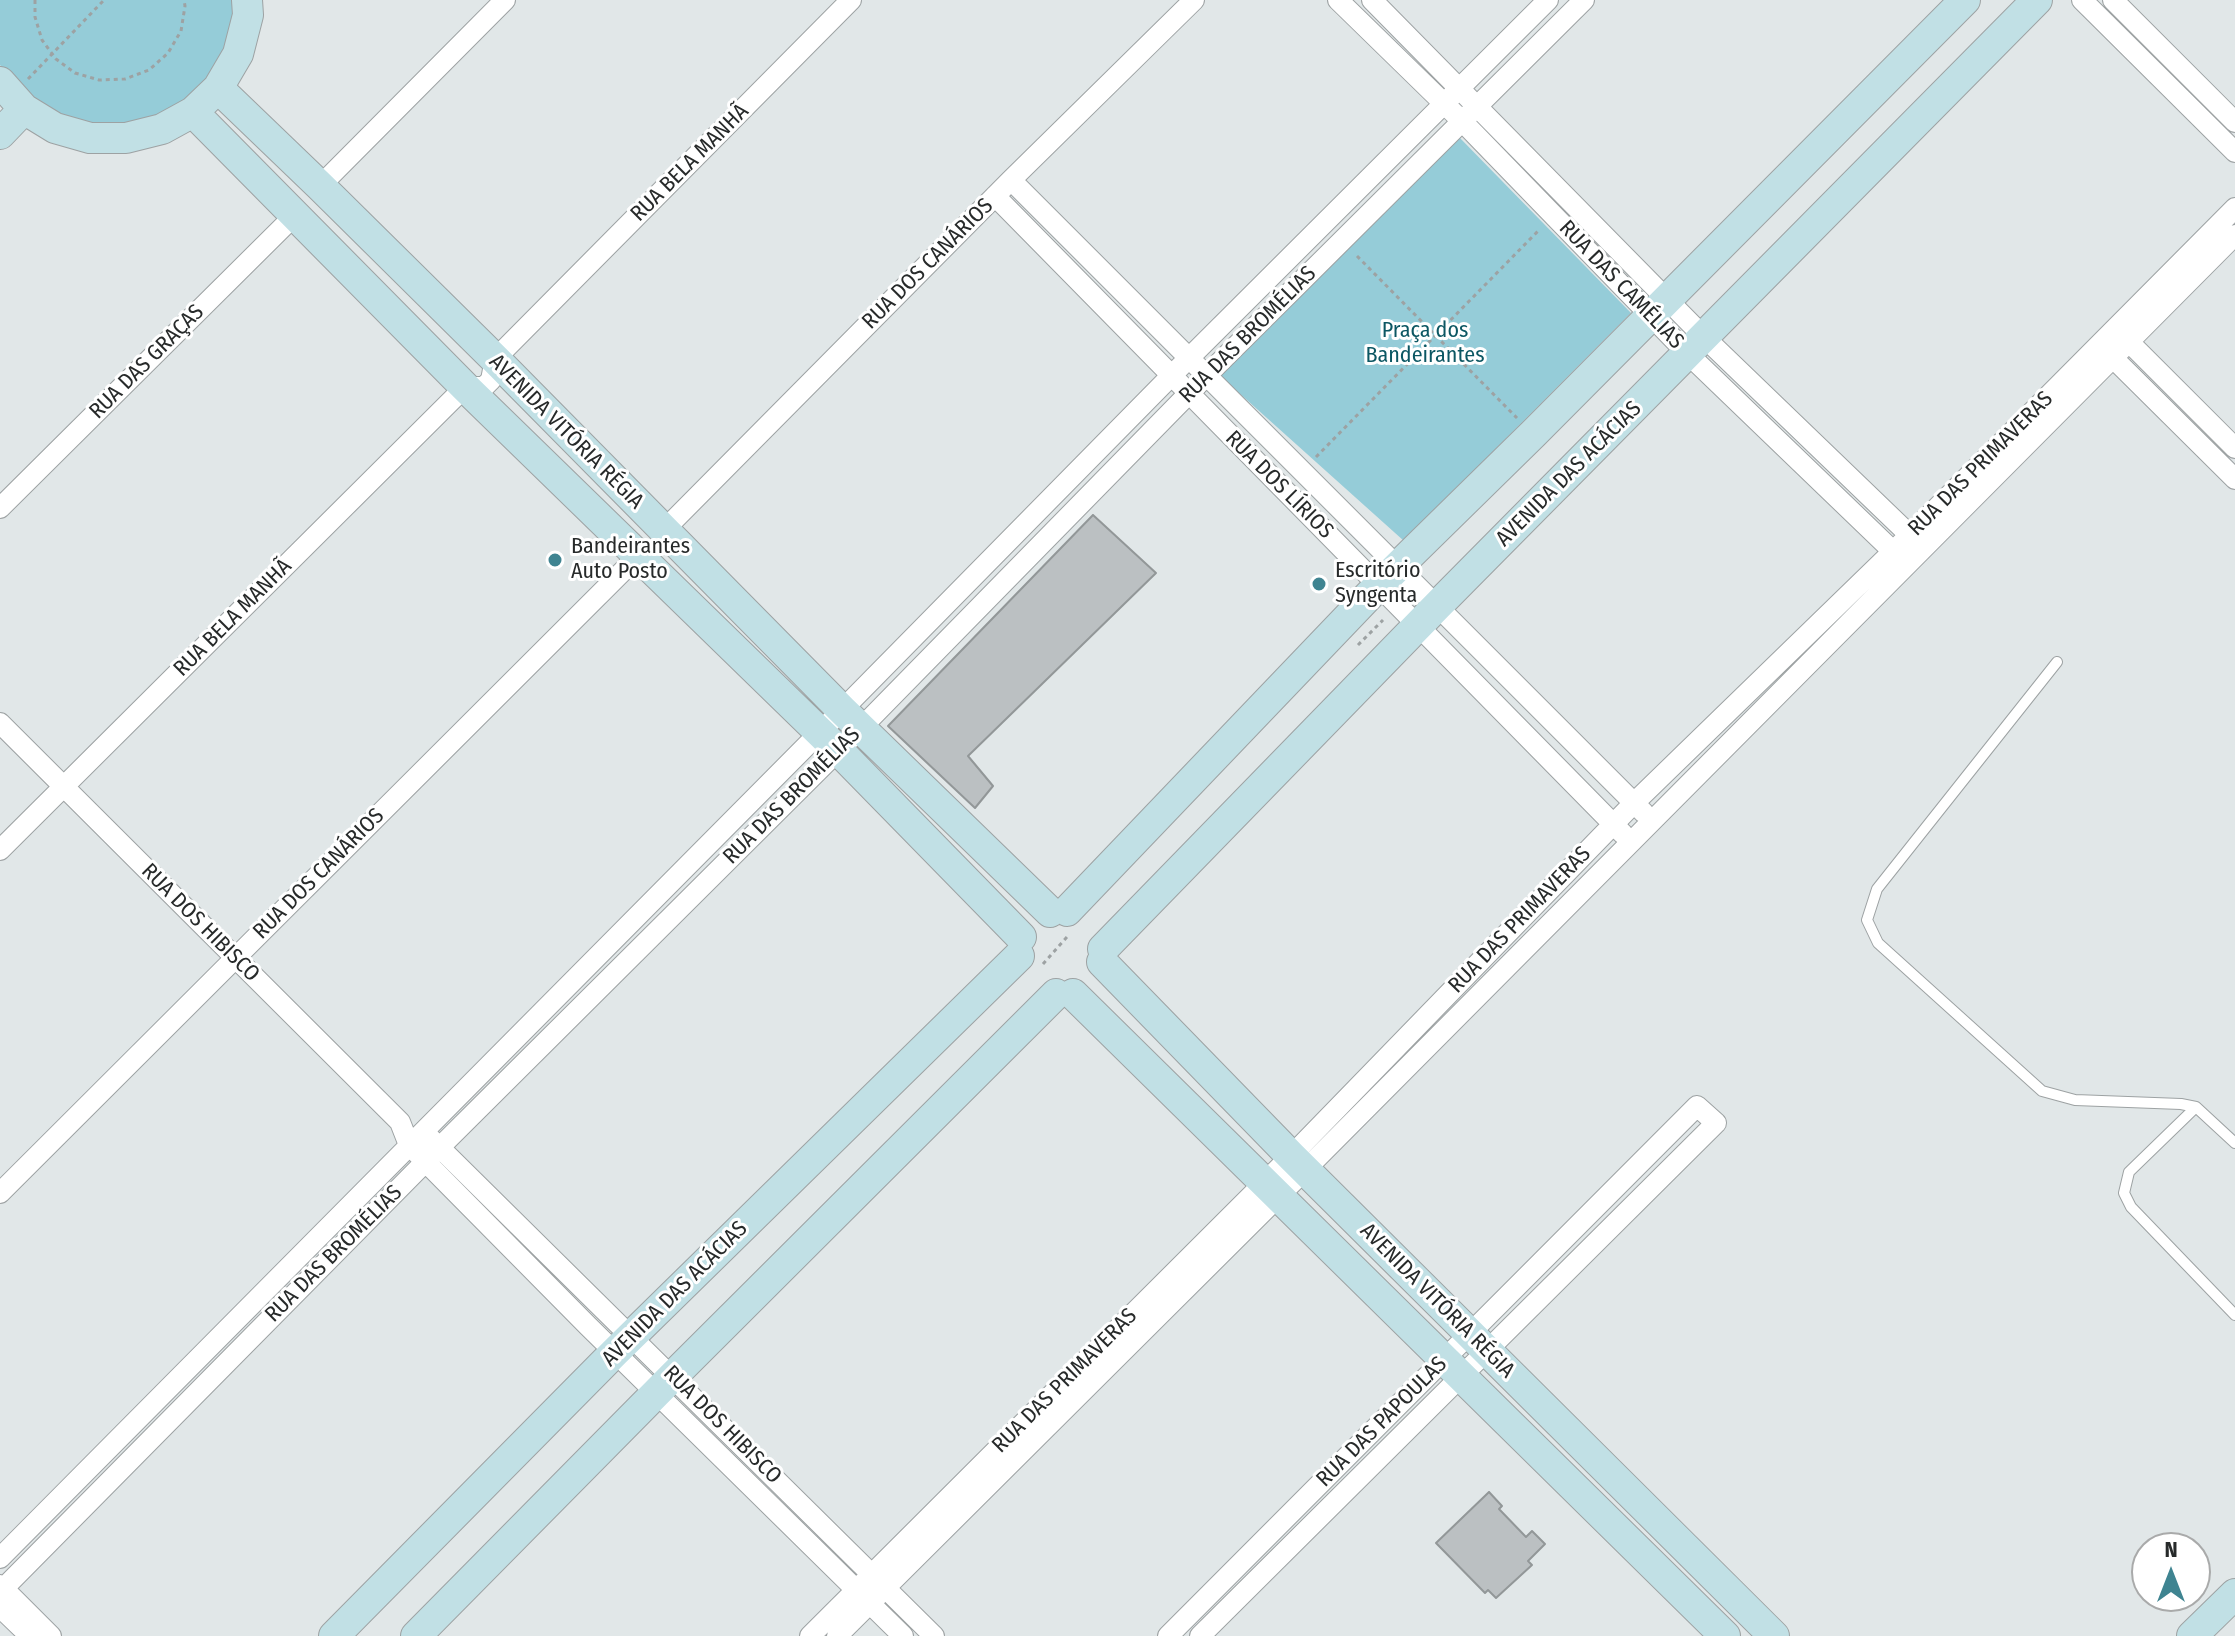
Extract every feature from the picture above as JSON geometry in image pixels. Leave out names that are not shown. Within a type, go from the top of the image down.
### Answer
[{"type":"street","points":[[0,134],[12,96],[55,128],[90,138],[126,138],[162,129],[193,112],[218,88],[238,54],[248,15],[247,0]]},
{"type":"street","points":[[320,186],[505,0]]},
{"type":"street","name":"RUA BELA MANHÃ","points":[[0,850],[465,387],[484,387],[491,380],[495,359],[851,0]]},
{"type":"street","name":"RUA DAS CAMÉLIAS","points":[[1338,0],[1463,122],[1553,216],[1659,307]]},
{"type":"street","name":"RUA DAS CAMÉLIAS","points":[[1372,0],[1479,107],[1659,307],[1900,558]]},
{"type":"street","name":"RUA DAS BROMÉLIAS","points":[[852,719],[1171,376],[1548,0]]},
{"type":"street","name":"RUA DAS BROMÉLIAS","points":[[0,1558],[416,1138],[1188,394],[1584,0]]},
{"type":"street","points":[[1065,994],[1036,986],[1022,968],[1020,947],[1028,926],[1038,917],[1058,911],[1965,0]]},
{"type":"street","name":"AVENIDA DAS ACÁCIAS","points":[[1103,956],[1427,616],[2037,0]]},
{"type":"street","points":[[2082,0],[2235,152]]},
{"type":"street","points":[[2113,0],[2235,122]]},
{"type":"street","name":"RUA DOS CANÁRIOS","points":[[0,1193],[639,555],[651,558],[660,556],[667,541],[664,530],[1187,2]]},
{"type":"street","name":"AVENIDA VITÓRIA RÉGIA","points":[[218,88],[495,359],[852,719],[1058,911]]},
{"type":"street","name":"AVENIDA VITÓRIA RÉGIA","points":[[193,112],[465,387],[828,742],[1020,947]]},
{"type":"street","name":"RUA DOS LÍRIOS","points":[[1011,180],[1302,471],[1388,577]]},
{"type":"street","name":"RUA DAS GRAÇAS","points":[[0,508],[294,216],[316,213],[321,207],[320,186]]},
{"type":"street","name":"RUA DOS LÍRIOS","points":[[995,196],[1188,394],[1652,821]]},
{"type":"street","name":"RUA DAS PRIMAVERAS","points":[[810,1636],[863,1596],[1272,1190],[1613,824],[1917,542],[2122,335],[2235,208]]},
{"type":"street","name":"RUA DAS PRIMAVERAS","points":[[2122,335],[2235,235]]},
{"type":"street","points":[[2122,335],[2235,448]]},
{"type":"street","name":"RUA DAS CAMÉLIAS","points":[[1696,346],[1917,542]]},
{"type":"street","points":[[2106,351],[2235,479]]},
{"type":"street","name":"RUA DAS PRIMAVERAS","points":[[1298,1163],[1631,843],[1900,558]]},
{"type":"street","name":"RUA DOS LÍRIOS","points":[[1427,616],[1631,843]]},
{"type":"street","name":"RUA DOS HIBISCO","points":[[0,723],[623,1345],[878,1580],[934,1636]]},
{"type":"street","name":"RUA DAS BROMÉLIAS","points":[[1,1593],[433,1154],[828,742]]},
{"type":"street","points":[[416,1636],[665,1385],[1065,994],[1088,985],[1097,975],[1103,956],[1100,936],[1086,917],[1058,911]]},
{"type":"street","name":"AVENIDA DAS ACÁCIAS","points":[[334,1636],[1020,947]]},
{"type":"street","name":"AVENIDA VITÓRIA RÉGIA","points":[[1103,956],[1298,1163],[1774,1636]]},
{"type":"street","name":"AVENIDA VITÓRIA RÉGIA","points":[[1065,994],[1272,1190],[1725,1636]]},
{"type":"street","name":"RUA DAS PAPOULAS","points":[[1200,1636],[1479,1342],[1716,1123],[1697,1106],[1479,1342]]},
{"type":"street","name":"RUA DAS PAPOULAS","points":[[1168,1636],[1453,1368]]},
{"type":"street","name":"RUA DOS HIBISCO","points":[[665,1385],[903,1636]]},
{"type":"street","points":[[1,1593],[30,1636]]},
{"type":"street","points":[[1,1593],[51,1636]]},
{"type":"street","points":[[2192,1636],[2235,1594]]},
{"type":"street","name":"RUA DAS PRIMAVERAS","points":[[837,1636],[863,1596]]},
{"type":"lane","points":[[2057,662],[1877,889],[1867,920],[1878,943],[2042,1091],[2075,1100],[2196,1107],[2235,1143]]},
{"type":"lane","points":[[2196,1107],[2129,1172],[2124,1193],[2131,1207],[2235,1315]]},
{"type":"path","points":[[35,0],[35,17],[42,40],[52,54],[75,73],[99,80],[125,79],[149,70],[168,53],[181,31],[184,0]]},
{"type":"path","points":[[12,96],[104,0]]},
{"type":"path","points":[[1302,471],[1553,216]]},
{"type":"path","points":[[1343,242],[1533,434]]},
{"type":"green space","points":[[0,0],[239,0],[241,10],[208,89],[138,129],[57,119],[23,96],[0,65]]},
{"type":"green space","name":"Praça dos Bandeirantes","points":[[1459,137],[1631,313],[1404,541],[1219,375]]},
{"type":"building","points":[[1093,515],[1156,573],[968,756],[993,786],[975,808],[888,726]]},
{"type":"building","points":[[1489,1492],[1502,1506],[1499,1509],[1526,1537],[1532,1531],[1545,1544],[1528,1561],[1532,1565],[1496,1598],[1488,1590],[1485,1593],[1436,1543]]},
{"type":"place","name":"Bandeirantes Auto Posto","points":[[555,560]]},
{"type":"place","name":"Escritório Syngenta","points":[[1319,584]]}]
